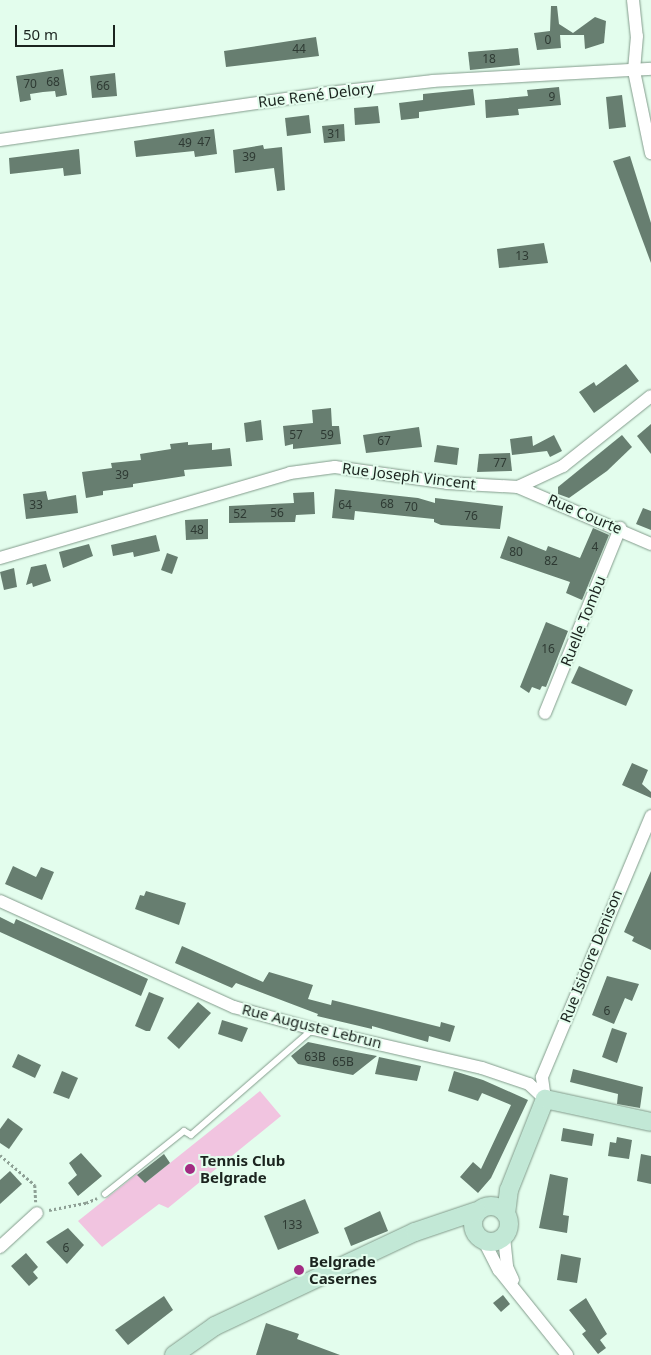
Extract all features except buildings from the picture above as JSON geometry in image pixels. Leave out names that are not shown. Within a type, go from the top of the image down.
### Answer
[{"type":"street","points":[[633,0],[637,36],[634,71],[651,153]]},
{"type":"street","name":"Rue René Delory","points":[[0,140],[319,94],[423,82],[651,69]]},
{"type":"street","name":"Rue Joseph Vincent","points":[[0,558],[290,473],[335,467],[447,483],[518,487],[563,466],[651,396]]},
{"type":"street","name":"Rue Courte","points":[[518,487],[620,528],[651,544]]},
{"type":"street","name":"Ruelle Tombu","points":[[545,713],[620,528]]},
{"type":"street","name":"Rue Isidore Denison","points":[[545,1099],[542,1076],[651,816]]},
{"type":"street","name":"Rue Auguste Lebrun","points":[[0,901],[234,1007],[313,1029],[482,1068],[529,1084],[545,1099]]},
{"type":"street","points":[[479,1235],[492,1210],[509,1190],[545,1099],[651,1122]]},
{"type":"street","points":[[174,1355],[216,1326],[442,1222],[492,1210]]},
{"type":"street","points":[[492,1210],[509,1226],[504,1237],[507,1267],[519,1292]]},
{"type":"street","points":[[0,1247],[37,1213]]},
{"type":"street","points":[[442,1222],[479,1235],[492,1242],[504,1237]]},
{"type":"street","points":[[479,1235],[499,1270],[519,1292],[567,1355]]},
{"type":"lane","points":[[104,1194],[184,1131],[191,1135],[313,1029]]},
{"type":"path","points":[[0,1155],[35,1185],[37,1213],[86,1203],[104,1194]]},
{"type":"shaded area","name":"Tennis Club Belgrade","points":[[260,1091],[281,1116],[168,1208],[159,1204],[102,1247],[78,1221],[137,1174],[145,1183]]},
{"type":"place","name":"Tennis Club Belgrade","points":[[190,1169]]},
{"type":"place","name":"Belgrade Casernes","points":[[299,1270]]}]
